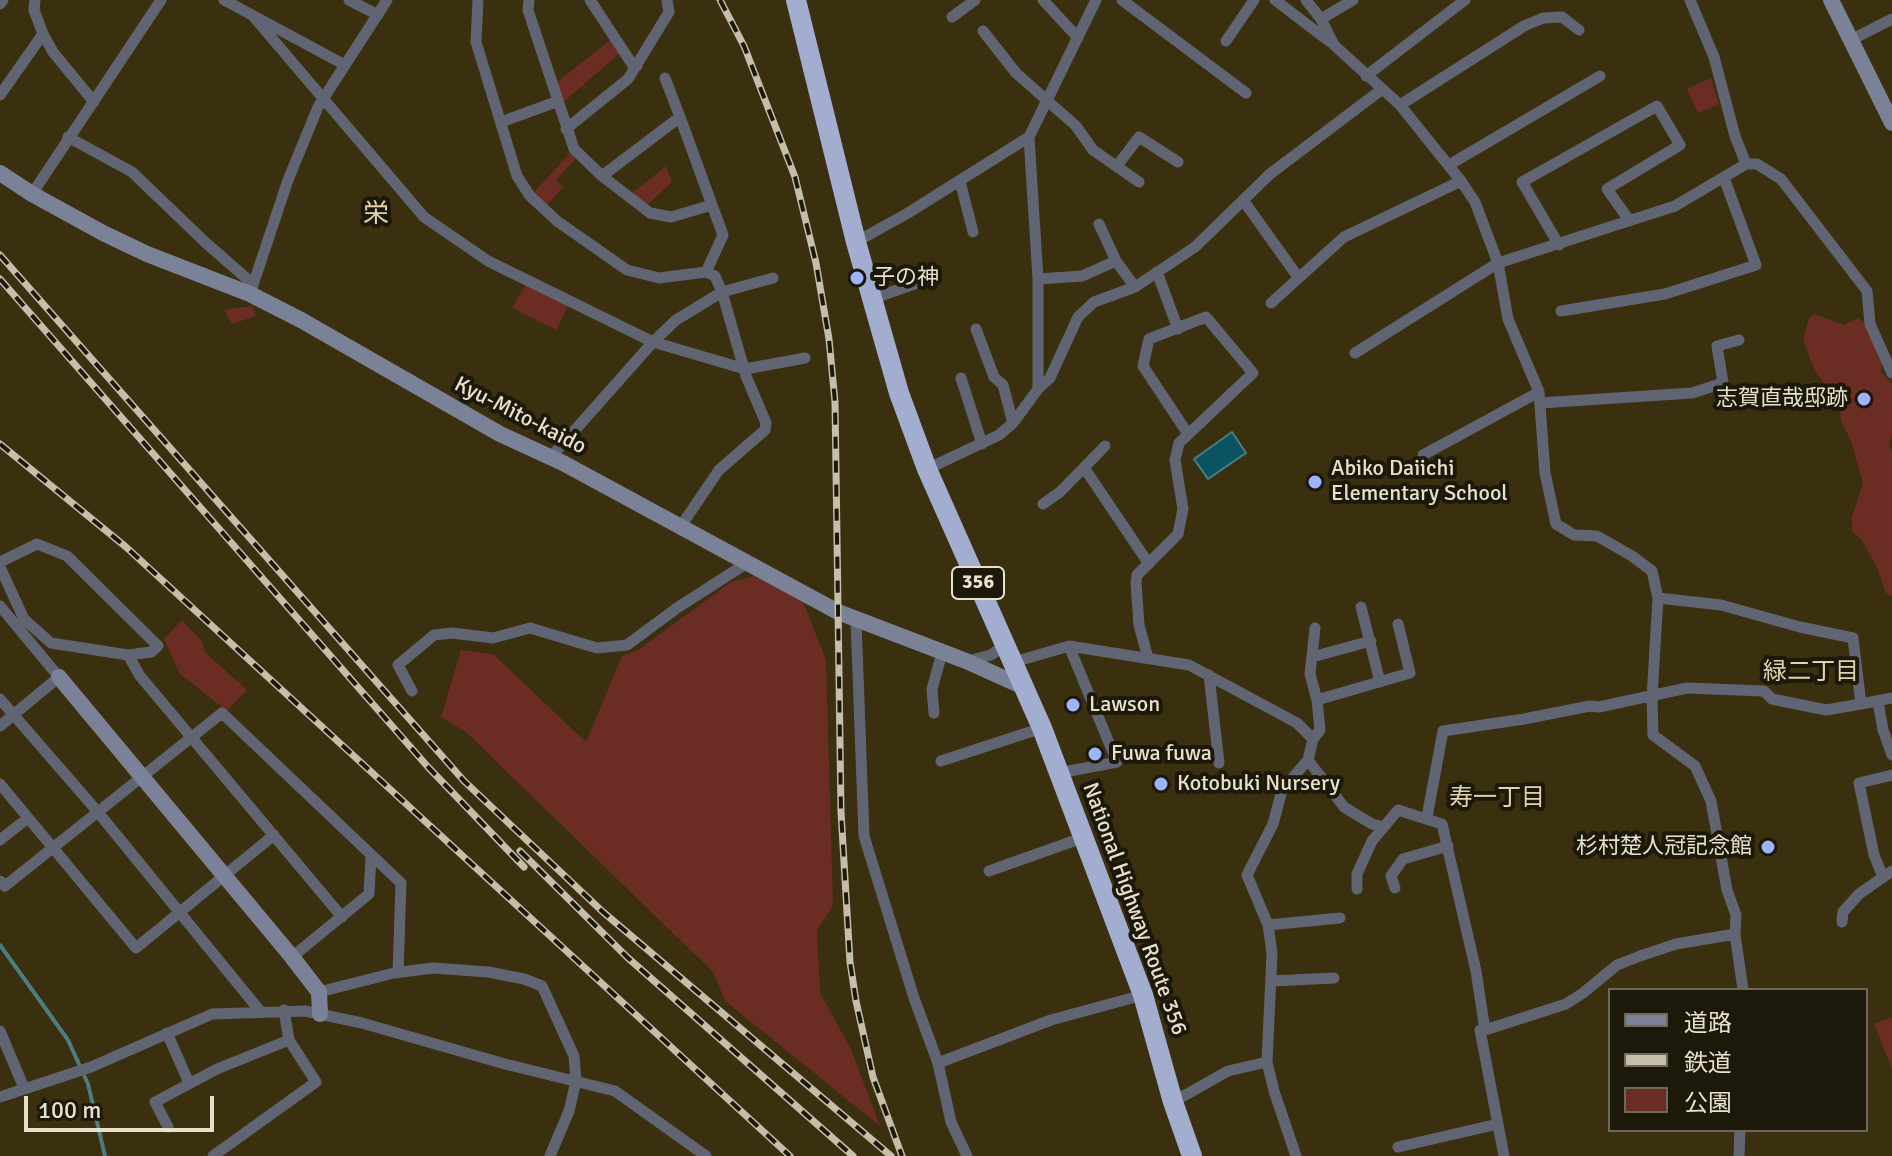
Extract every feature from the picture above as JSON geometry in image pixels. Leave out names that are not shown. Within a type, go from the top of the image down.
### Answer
[{"type":"highway","name":"National Highway Route 356","points":[[796,0],[856,242],[899,393],[927,469],[1042,728],[1143,995],[1173,1102],[1192,1156]]},
{"type":"street","points":[[35,0],[34,10],[53,52],[94,102]]},
{"type":"street","points":[[32,194],[161,0]]},
{"type":"street","points":[[224,0],[345,65]]},
{"type":"street","points":[[349,0],[378,15]]},
{"type":"street","points":[[68,137],[132,172],[251,289],[288,180],[318,107],[387,0]]},
{"type":"street","points":[[478,0],[476,42],[517,176],[530,196],[557,221],[627,270],[659,278],[706,272],[715,276],[722,292],[745,369],[766,423],[765,430],[719,470],[681,526]]},
{"type":"street","points":[[529,0],[528,10],[574,149],[602,176],[650,213],[671,217],[712,205]]},
{"type":"street","points":[[590,0],[632,64],[637,66]]},
{"type":"street","points":[[566,129],[628,79],[669,12],[667,0]]},
{"type":"street","points":[[952,17],[975,0]]},
{"type":"street","points":[[1043,0],[1078,38]]},
{"type":"street","points":[[1038,389],[1038,279],[1029,137],[1096,0]]},
{"type":"street","points":[[1122,0],[1246,93]]},
{"type":"street","points":[[1226,41],[1254,0]]},
{"type":"street","points":[[1275,0],[1334,45],[1400,105],[1475,202],[1498,263],[1508,319],[1540,397],[1545,473],[1556,524],[1574,535],[1597,536],[1652,571],[1658,598],[1653,735],[1695,766],[1711,801],[1727,890],[1736,915],[1735,934],[1743,988]]},
{"type":"street","points":[[1306,0],[1321,19],[1334,45]]},
{"type":"street","points":[[1321,19],[1353,0]]},
{"type":"street","points":[[1366,76],[1465,0]]},
{"type":"street","points":[[1690,0],[1714,57],[1735,136],[1746,164]]},
{"type":"street","points":[[1831,0],[1892,123]]},
{"type":"street","points":[[253,16],[424,217],[488,261],[653,342],[745,369],[805,358]]},
{"type":"street","points":[[1400,105],[1524,26],[1543,18],[1562,17],[1579,30]]},
{"type":"street","points":[[1851,40],[1892,19]]},
{"type":"street","points":[[983,31],[1016,73],[1076,126],[1093,150],[1139,182]]},
{"type":"street","points":[[0,95],[43,34]]},
{"type":"street","points":[[1449,165],[1600,76]]},
{"type":"street","points":[[665,78],[723,235],[706,272]]},
{"type":"street","points":[[927,469],[999,435],[1013,423],[1050,378],[1078,317],[1094,302],[1135,287],[1195,247],[1270,174],[1381,90]]},
{"type":"street","points":[[501,122],[556,102]]},
{"type":"street","points":[[1559,245],[1522,182],[1657,106],[1680,145],[1607,189],[1629,220]]},
{"type":"street","points":[[602,176],[680,117]]},
{"type":"street","points":[[856,242],[1029,137]]},
{"type":"street","points":[[1117,166],[1139,137],[1178,162]]},
{"type":"street","points":[[1355,353],[1498,263],[1675,206],[1746,164],[1757,164],[1781,179],[1867,291],[1870,324],[1892,373]]},
{"type":"street","name":"Kyu-Mito-kaido","points":[[0,173],[32,194],[147,254],[251,289],[500,434],[551,457],[856,620],[966,661],[1026,688]]},
{"type":"street","points":[[1561,311],[1665,294],[1756,265],[1724,178]]},
{"type":"street","points":[[960,181],[973,232]]},
{"type":"street","points":[[1271,303],[1344,237],[1461,181]]},
{"type":"street","points":[[1243,200],[1298,277]]},
{"type":"street","points":[[1099,224],[1116,261],[1135,287]]},
{"type":"street","points":[[1038,279],[1082,276],[1116,261]]},
{"type":"street","points":[[1157,272],[1178,329]]},
{"type":"street","points":[[551,457],[676,320],[722,292],[773,278]]},
{"type":"street","points":[[872,299],[931,278]]},
{"type":"street","points":[[1148,658],[1135,595],[1137,575],[1178,534],[1183,509],[1175,460],[1179,443],[1253,373],[1206,317],[1149,339],[1143,366],[1188,434]]},
{"type":"street","points":[[976,329],[994,377],[1003,385],[1013,423]]},
{"type":"street","points":[[1423,455],[1540,397],[1692,393],[1723,383],[1717,346],[1739,340]]},
{"type":"street","points":[[961,378],[982,444]]},
{"type":"street","points":[[1043,504],[1085,469],[1105,446]]},
{"type":"street","points":[[1085,469],[1149,564]]},
{"type":"street","points":[[37,544],[67,556],[158,646],[151,652],[128,655],[51,643],[24,619],[0,564],[37,544]]},
{"type":"street","points":[[412,691],[398,665],[434,635],[452,633],[493,638],[530,628],[597,648],[627,645],[668,614],[747,563]]},
{"type":"street","points":[[1658,598],[1721,605],[1853,638],[1861,704]]},
{"type":"street","points":[[0,606],[292,957],[319,992],[320,1014]]},
{"type":"street","points":[[1361,607],[1380,682]]},
{"type":"street","points":[[856,620],[864,836],[914,998],[938,1063],[951,1122],[967,1156]]},
{"type":"street","points":[[1317,700],[1410,673],[1398,624]]},
{"type":"street","points":[[1296,1156],[1267,1062],[1272,981],[1268,925],[1247,875],[1273,824],[1282,790],[1308,760],[1313,739],[1320,730],[1310,674],[1315,628]]},
{"type":"street","points":[[1312,657],[1371,641]]},
{"type":"street","points":[[1059,773],[1117,762],[1069,646]]},
{"type":"street","points":[[966,661],[1069,646],[1189,665],[1297,723],[1313,739]]},
{"type":"street","points":[[934,713],[932,689],[942,653]]},
{"type":"street","points":[[128,655],[140,676],[342,917]]},
{"type":"street","points":[[1209,675],[1219,763]]},
{"type":"street","points":[[0,726],[59,677]]},
{"type":"street","points":[[1427,817],[1443,731],[1652,697],[1687,688],[1764,691],[1772,699],[1826,710],[1892,698]]},
{"type":"street","points":[[0,699],[97,811],[260,1011]]},
{"type":"street","points":[[1878,701],[1883,730],[1892,755]]},
{"type":"street","points":[[0,881],[5,886],[222,713],[401,883],[398,973]]},
{"type":"street","points":[[941,761],[1042,728]]},
{"type":"street","points":[[1308,760],[1344,807],[1372,824],[1384,827]]},
{"type":"street","points":[[1842,922],[1843,912],[1851,903],[1888,874],[1874,855],[1859,783],[1892,775]]},
{"type":"street","points":[[0,784],[136,948],[274,835]]},
{"type":"street","points":[[1357,889],[1357,874],[1372,841],[1398,810],[1442,824],[1471,945],[1485,1030]]},
{"type":"street","points":[[0,840],[28,818]]},
{"type":"street","points":[[989,871],[1082,838]]},
{"type":"street","points":[[1395,888],[1391,876],[1403,859],[1448,846]]},
{"type":"street","points":[[292,957],[369,894],[371,856]]},
{"type":"street","points":[[1268,925],[1340,918]]},
{"type":"street","points":[[1504,1156],[1480,1030],[1566,1004],[1617,965],[1640,956],[1676,944],[1735,934]]},
{"type":"street","points":[[319,992],[433,968],[488,972],[542,986],[574,1056],[576,1081],[569,1111],[550,1156]]},
{"type":"street","points":[[1272,981],[1334,978]]},
{"type":"street","points":[[938,1063],[1051,1020],[1143,995]]},
{"type":"street","points":[[213,1156],[316,1082],[289,1040],[284,1010]]},
{"type":"street","points":[[0,1097],[85,1069],[212,1014],[284,1010],[320,1014],[615,1091],[706,1156]]},
{"type":"street","points":[[0,1031],[24,1088]]},
{"type":"street","points":[[167,1033],[189,1083]]},
{"type":"street","points":[[168,1127],[155,1102],[189,1083],[289,1040]]},
{"type":"street","points":[[1173,1102],[1228,1071],[1267,1062]]},
{"type":"street","points":[[1398,1147],[1498,1124]]},
{"type":"street","points":[[1739,1156],[1740,1132]]},
{"type":"green space","points":[[614,37],[623,50],[558,107],[556,83]]},
{"type":"green space","points":[[1711,78],[1719,104],[1698,113],[1687,89]]},
{"type":"green space","points":[[574,149],[579,155],[556,180],[563,187],[546,206],[533,193]]},
{"type":"green space","points":[[666,166],[672,182],[647,205],[631,194]]},
{"type":"green space","points":[[526,284],[568,306],[556,330],[512,308]]},
{"type":"green space","points":[[252,306],[256,316],[232,324],[224,310]]},
{"type":"green space","points":[[1814,314],[1844,325],[1858,318],[1864,322],[1883,363],[1880,371],[1892,383],[1892,434],[1889,443],[1892,451],[1892,596],[1886,593],[1862,540],[1852,531],[1852,517],[1863,483],[1851,441],[1841,421],[1840,406],[1815,371],[1803,340],[1809,318]]},
{"type":"green space","points":[[754,576],[802,599],[826,660],[833,905],[817,930],[820,993],[851,1049],[880,1126],[725,1001],[714,973],[467,733],[441,717],[461,650],[493,654],[586,742],[622,656],[637,651],[731,582]]},
{"type":"green space","points":[[182,620],[202,641],[205,652],[247,690],[227,711],[180,674],[164,639]]},
{"type":"green space","points":[[1892,1017],[1892,1069],[1874,1024]]},
{"type":"water","points":[[1232,432],[1246,453],[1208,479],[1194,459]]},
{"type":"waterway","points":[[0,945],[68,1040],[88,1084],[105,1156]]},
{"type":"railway","points":[[720,0],[744,46],[795,177],[816,263],[829,339],[835,402],[841,812],[850,962],[873,1077],[902,1156]]},
{"type":"railway","points":[[0,255],[464,781],[603,912],[891,1156]]},
{"type":"railway","points":[[0,279],[428,767],[524,867]]},
{"type":"railway","points":[[0,444],[126,547],[790,1156]]},
{"type":"railway","points":[[520,851],[628,958],[853,1156]]},
{"type":"place","name":"子の神","points":[[857,278]]},
{"type":"place","name":"志賀直哉邸跡","points":[[1864,399]]},
{"type":"place","name":"Abiko Daiichi Elementary School","points":[[1315,482]]},
{"type":"place","name":"Lawson","points":[[1073,705]]},
{"type":"place","name":"Fuwa fuwa","points":[[1095,754]]},
{"type":"place","name":"Kotobuki Nursery","points":[[1161,784]]},
{"type":"place","name":"杉村楚人冠記念館","points":[[1768,847]]},
{"type":"district","name":"栄","points":[[376,215]]},
{"type":"district","name":"緑二丁目","points":[[1811,673]]},
{"type":"district","name":"寿一丁目","points":[[1497,799]]}]
